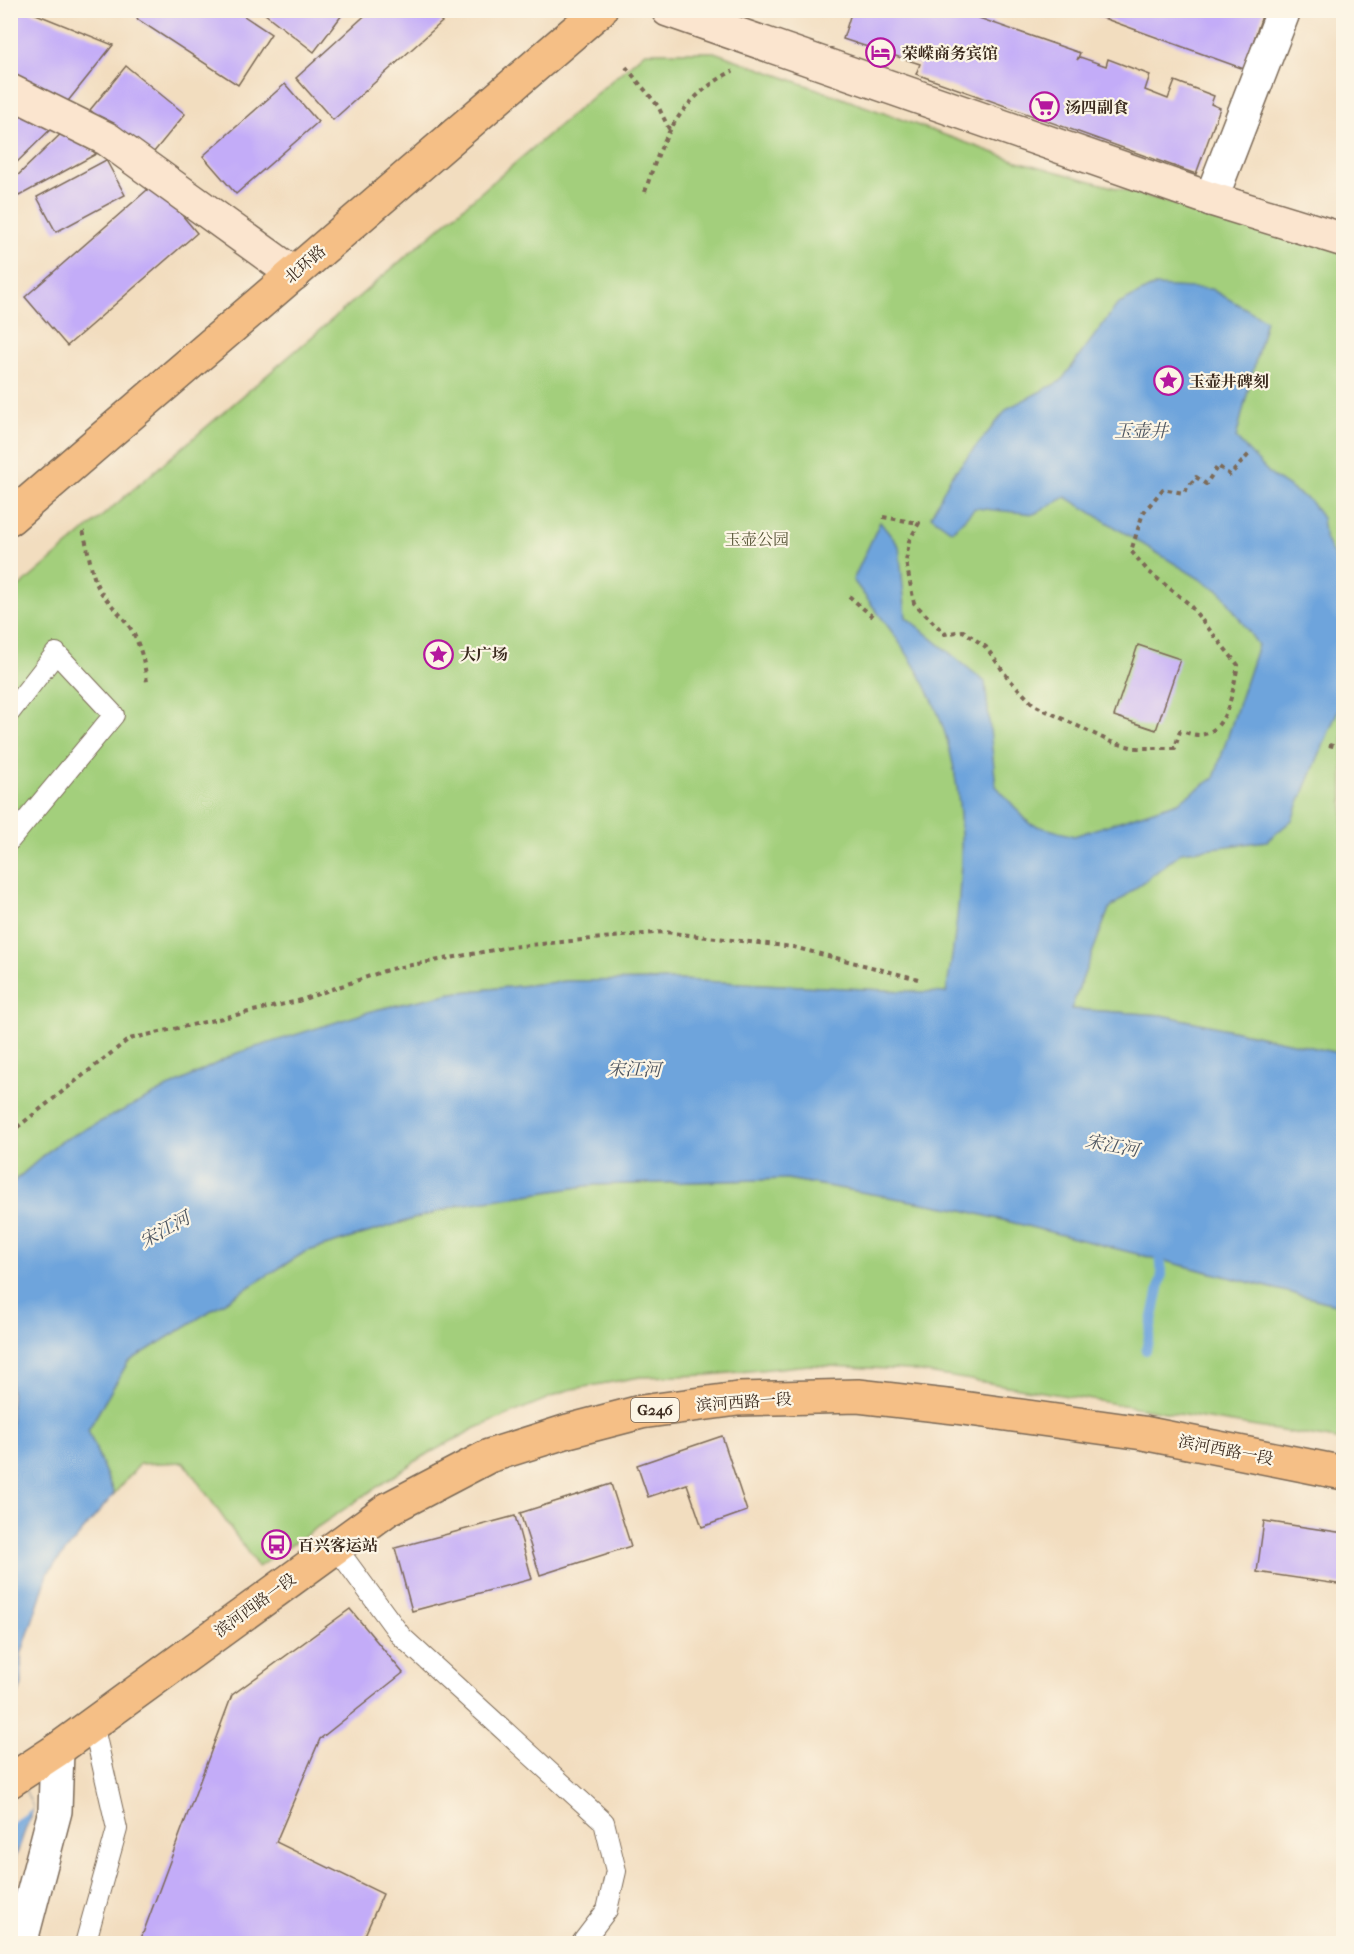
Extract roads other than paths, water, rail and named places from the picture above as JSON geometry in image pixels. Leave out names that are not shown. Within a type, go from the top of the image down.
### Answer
[{"type":"main road","name":"北环路","points":[[10,518],[600,10]]},
{"type":"main road","name":"滨河西路一段","points":[[57,1750],[388,1509],[489,1456],[568,1431],[641,1412],[738,1399],[858,1396],[1143,1433],[1344,1473]]},
{"type":"main road","name":"G246","points":[[10,1781],[57,1750]]},
{"type":"street","points":[[668,10],[1211,199],[1344,240]]},
{"type":"street","points":[[1211,199],[1284,10]]},
{"type":"street","points":[[10,91],[106,139],[294,274]]},
{"type":"street","points":[[20,1944],[55,1811],[57,1750]]},
{"type":"lane","points":[[10,712],[56,653],[114,715],[10,840]]},
{"type":"lane","points":[[336,1546],[401,1636],[604,1822],[616,1871],[607,1910],[581,1944]]},
{"type":"lane","points":[[85,1944],[117,1829],[93,1724]]},
{"type":"water","points":[[1154,286],[1211,289],[1266,320],[1236,438],[1272,476],[1310,501],[1322,518],[1325,538],[1343,575],[1343,698],[1292,820],[1267,841],[1182,852],[1109,909],[1071,1009],[1162,1015],[1343,1054],[1343,1306],[963,1210],[787,1179],[593,1185],[459,1205],[305,1252],[128,1362],[88,1430],[114,1494],[49,1571],[21,1655],[22,1685],[11,1710],[11,1184],[58,1143],[237,1053],[375,1010],[452,993],[566,981],[678,980],[946,993],[960,876],[961,836],[958,797],[952,759],[941,721],[925,685],[900,644],[853,580],[880,522],[899,546],[906,617],[985,682],[996,786],[1030,824],[1074,836],[1178,802],[1214,778],[1258,645],[1221,592],[1066,497],[1034,514],[975,508],[952,531],[931,516],[950,478],[1008,408],[1061,381],[1117,305]]},
{"type":"water","points":[[10,1757],[33,1808],[11,1870],[10,1870]]},
{"type":"waterway","points":[[1146,1350],[1162,1274],[1159,1244]]},
{"type":"place","name":"荣嵘商务宾馆","points":[[881,53]]},
{"type":"place","name":"汤四副食","points":[[1044,107]]},
{"type":"place","name":"玉壶井碑刻","points":[[1168,381]]},
{"type":"place","name":"大广场","points":[[439,654]]},
{"type":"place","name":"百兴客运站","points":[[277,1545]]},
{"type":"water label","name":"玉壶井","points":[[1141,431]]},
{"type":"water label","name":"宋江河","points":[[634,1070]]},
{"type":"water label","name":"宋江河","points":[[1112,1146]]},
{"type":"water label","name":"宋江河","points":[[165,1230]]},
{"type":"park label","name":"玉壶公园","points":[[757,539]]}]
